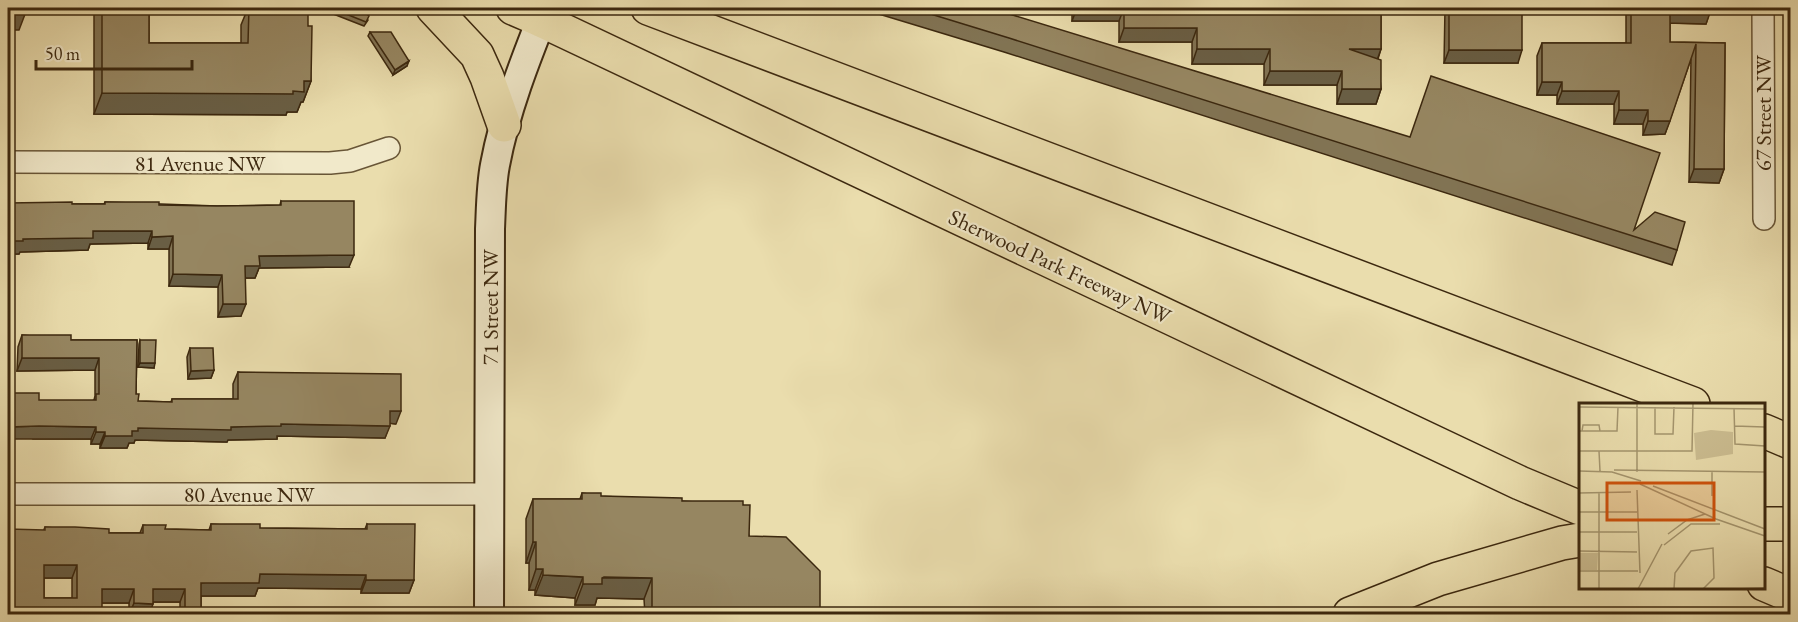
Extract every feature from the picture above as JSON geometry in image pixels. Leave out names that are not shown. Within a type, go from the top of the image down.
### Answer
[{"type":"main road","points":[[433,8],[477,55],[504,125]]},
{"type":"main road","points":[[648,8],[1688,403]]},
{"type":"main road","name":"Sherwood Park Freeway NW","points":[[533,12],[1520,483],[1579,507]]},
{"type":"main road","points":[[1765,431],[1791,442]]},
{"type":"main road","points":[[1765,524],[1791,524]]},
{"type":"main road","points":[[1350,615],[1438,579],[1562,543],[1579,540]]},
{"type":"main road","points":[[1765,584],[1791,595]]},
{"type":"street","name":"67 Street NW","points":[[1763,8],[1764,219]]},
{"type":"street","name":"71 Street NW","points":[[489,615],[490,229],[495,164],[504,125],[531,42],[533,12]]},
{"type":"street","name":"81 Avenue NW","points":[[8,162],[330,163],[360,159],[389,148]]},
{"type":"street","name":"80 Avenue NW","points":[[8,494],[490,494]]},
{"type":"building","points":[[102,8],[149,8],[149,43],[248,43],[249,8],[295,8],[295,13],[308,14],[308,26],[312,26],[311,81],[304,81],[304,92],[293,91],[293,94],[102,93]]},
{"type":"building","points":[[331,8],[358,8],[369,16],[366,22]]},
{"type":"building","points":[[911,8],[990,8],[1410,137],[1431,76],[1660,153],[1634,230],[1655,212],[1685,222],[1677,250],[1009,38]]},
{"type":"building","points":[[1124,8],[1381,8],[1381,49],[1349,49],[1381,60],[1381,89],[1342,89],[1342,71],[1270,71],[1270,49],[1197,49],[1197,28],[1124,28]]},
{"type":"building","points":[[1449,8],[1522,8],[1522,50],[1449,50]]},
{"type":"building","points":[[1631,8],[1711,8],[1711,10],[1670,10],[1670,42],[1725,43],[1724,169],[1694,169],[1696,44],[1670,121],[1648,121],[1648,110],[1619,110],[1619,91],[1562,91],[1562,82],[1542,82],[1542,43],[1631,43]]},
{"type":"building","points":[[370,32],[391,32],[409,61],[395,70]]},
{"type":"building","points":[[281,201],[354,201],[354,255],[259,256],[260,266],[245,266],[246,304],[223,304],[222,275],[173,274],[173,236],[152,237],[152,231],[93,231],[93,238],[8,241],[8,203],[159,202],[159,205],[217,206],[281,205]]},
{"type":"building","points":[[22,335],[71,335],[71,340],[137,340],[136,394],[139,394],[138,401],[238,399],[238,372],[401,374],[401,411],[390,411],[390,426],[281,424],[281,426],[231,427],[231,430],[138,428],[138,431],[132,431],[132,436],[105,436],[105,432],[96,432],[96,427],[8,427],[8,393],[39,393],[39,400],[96,400],[96,394],[99,394],[99,358],[22,358]]},
{"type":"building","points":[[140,340],[156,340],[155,363],[140,363]]},
{"type":"building","points":[[190,348],[213,348],[214,370],[191,371]]},
{"type":"building","points":[[582,493],[601,493],[601,496],[682,498],[682,501],[743,501],[743,505],[750,505],[749,536],[786,537],[820,571],[820,613],[823,615],[652,615],[652,578],[604,577],[602,584],[583,584],[583,577],[543,575],[543,569],[536,569],[536,542],[533,542],[533,499],[582,499]]},
{"type":"building","points":[[211,524],[260,524],[260,528],[367,529],[367,524],[415,524],[414,580],[366,580],[366,575],[260,574],[259,583],[201,583],[201,615],[185,615],[185,589],[153,589],[153,604],[134,603],[134,589],[102,589],[102,615],[8,615],[8,529],[45,530],[45,527],[75,527],[109,529],[109,533],[143,533],[143,525],[166,525],[165,529],[211,530]],"holes":[[[44,565],[77,565],[77,598],[44,598]]]}]
